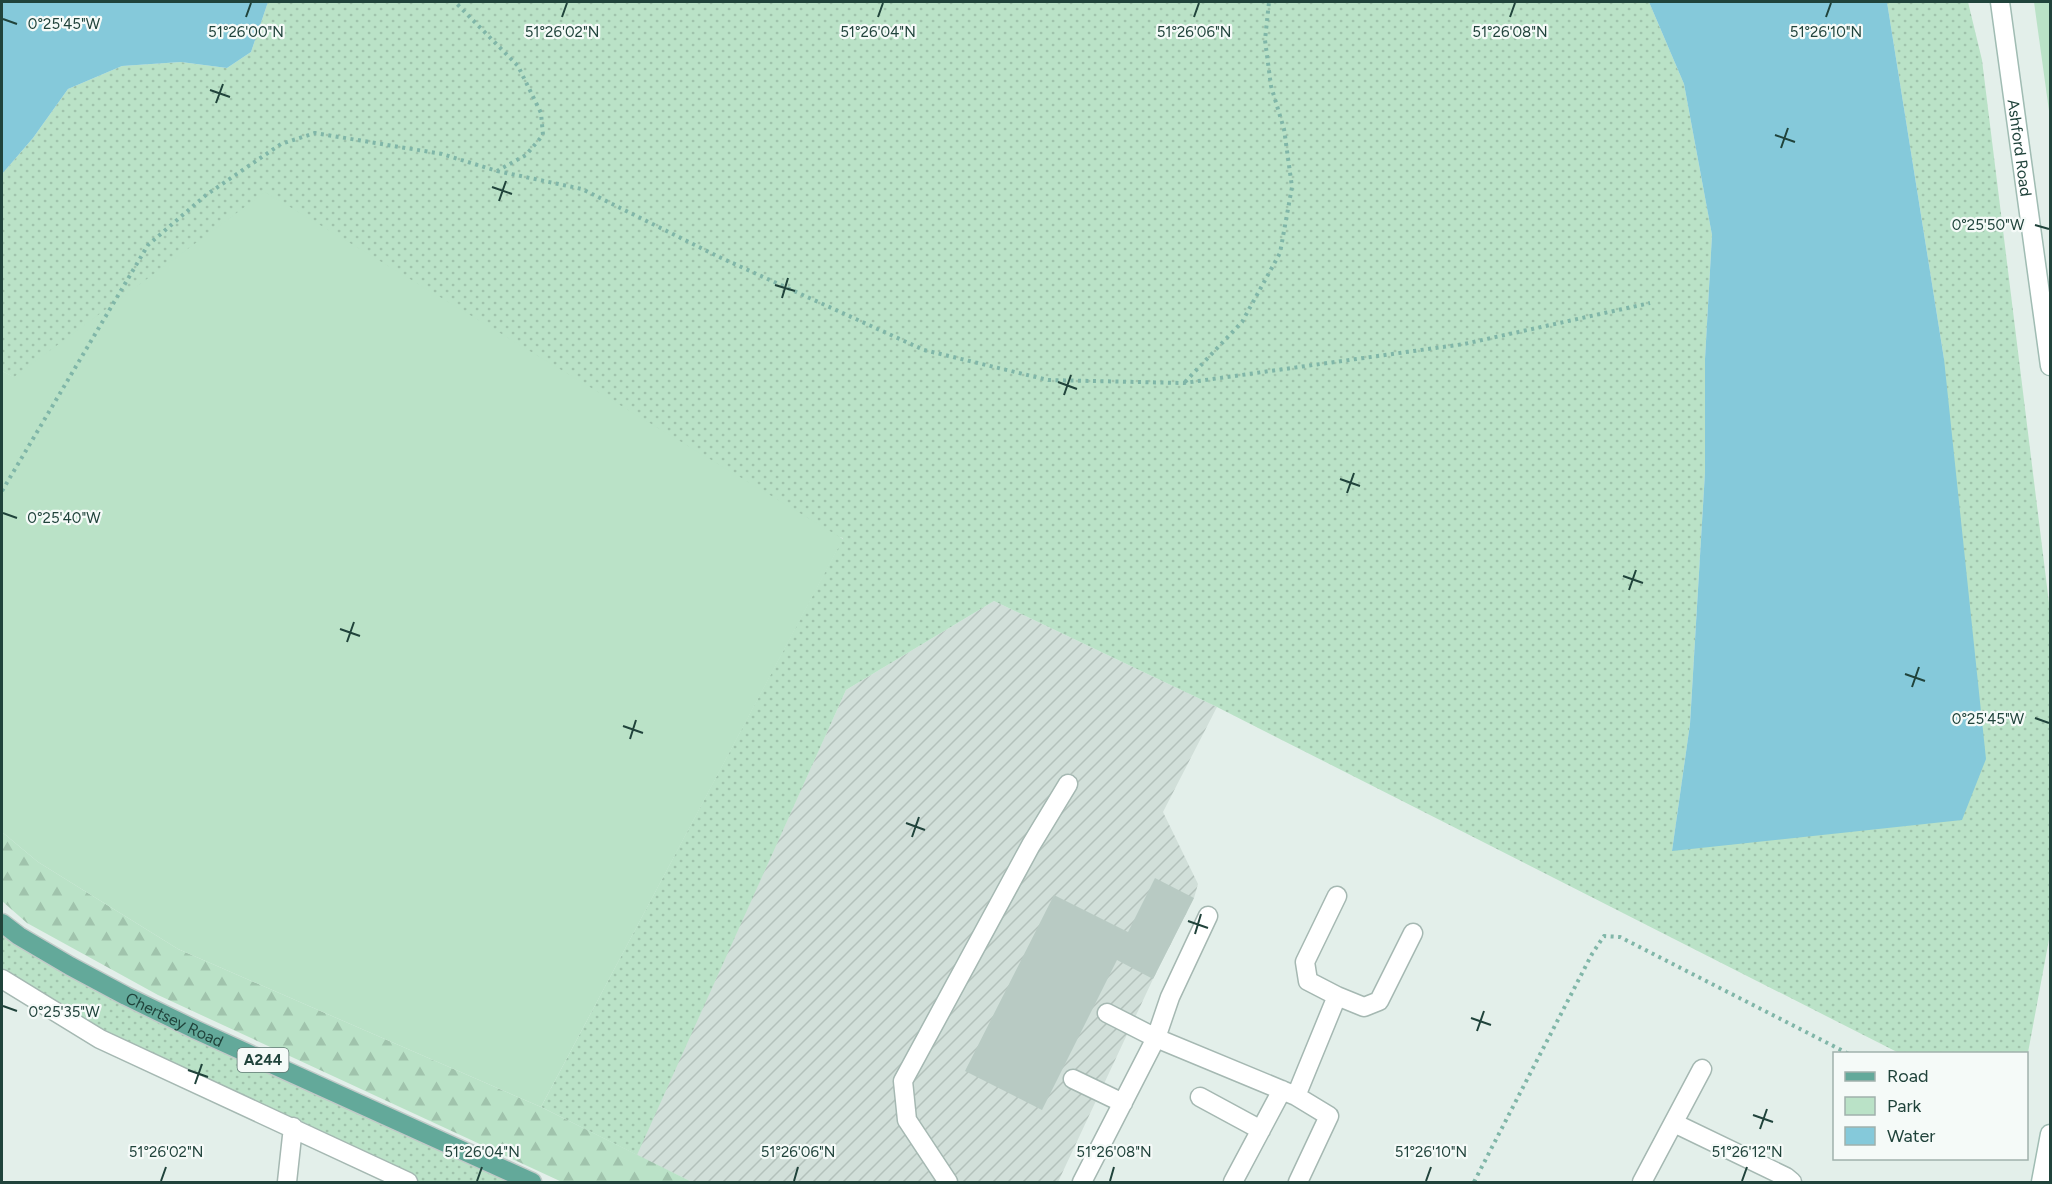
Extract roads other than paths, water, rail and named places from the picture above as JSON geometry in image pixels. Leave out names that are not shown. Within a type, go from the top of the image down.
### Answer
[{"type":"main road","name":"Chertsey Road","points":[[2,923],[19,936],[70,966],[136,1000],[521,1180]]},
{"type":"street","name":"Ashford Road","points":[[2000,2],[2050,366]]},
{"type":"street","points":[[948,1182],[907,1120],[903,1081],[1031,845],[1068,784]]},
{"type":"street","points":[[1336,896],[1305,962],[1308,981],[1337,996],[1364,1007],[1379,1001],[1413,933]]},
{"type":"street","points":[[1082,1182],[1156,1038],[1170,997],[1208,916]]},
{"type":"street","points":[[2,979],[100,1039],[408,1182]]},
{"type":"street","points":[[1233,1182],[1261,1130],[1289,1093],[1337,996]]},
{"type":"street","points":[[1107,1013],[1156,1038],[1289,1093],[1329,1116],[1298,1182]]},
{"type":"street","points":[[1642,1182],[1702,1069]]},
{"type":"street","points":[[1073,1079],[1123,1103]]},
{"type":"street","points":[[1200,1097],[1261,1130]]},
{"type":"street","points":[[1674,1123],[1792,1182]]},
{"type":"street","points":[[287,1182],[292,1128]]},
{"type":"street","points":[[2041,1182],[2050,1134]]},
{"type":"water","points":[[2,2],[268,2],[251,52],[227,68],[181,62],[122,66],[68,89],[33,138],[2,174]]},
{"type":"water","points":[[1649,2],[1887,2],[1944,359],[1986,759],[1962,820],[1672,851],[1690,724],[1705,472],[1705,359],[1712,235],[1684,84]]}]
